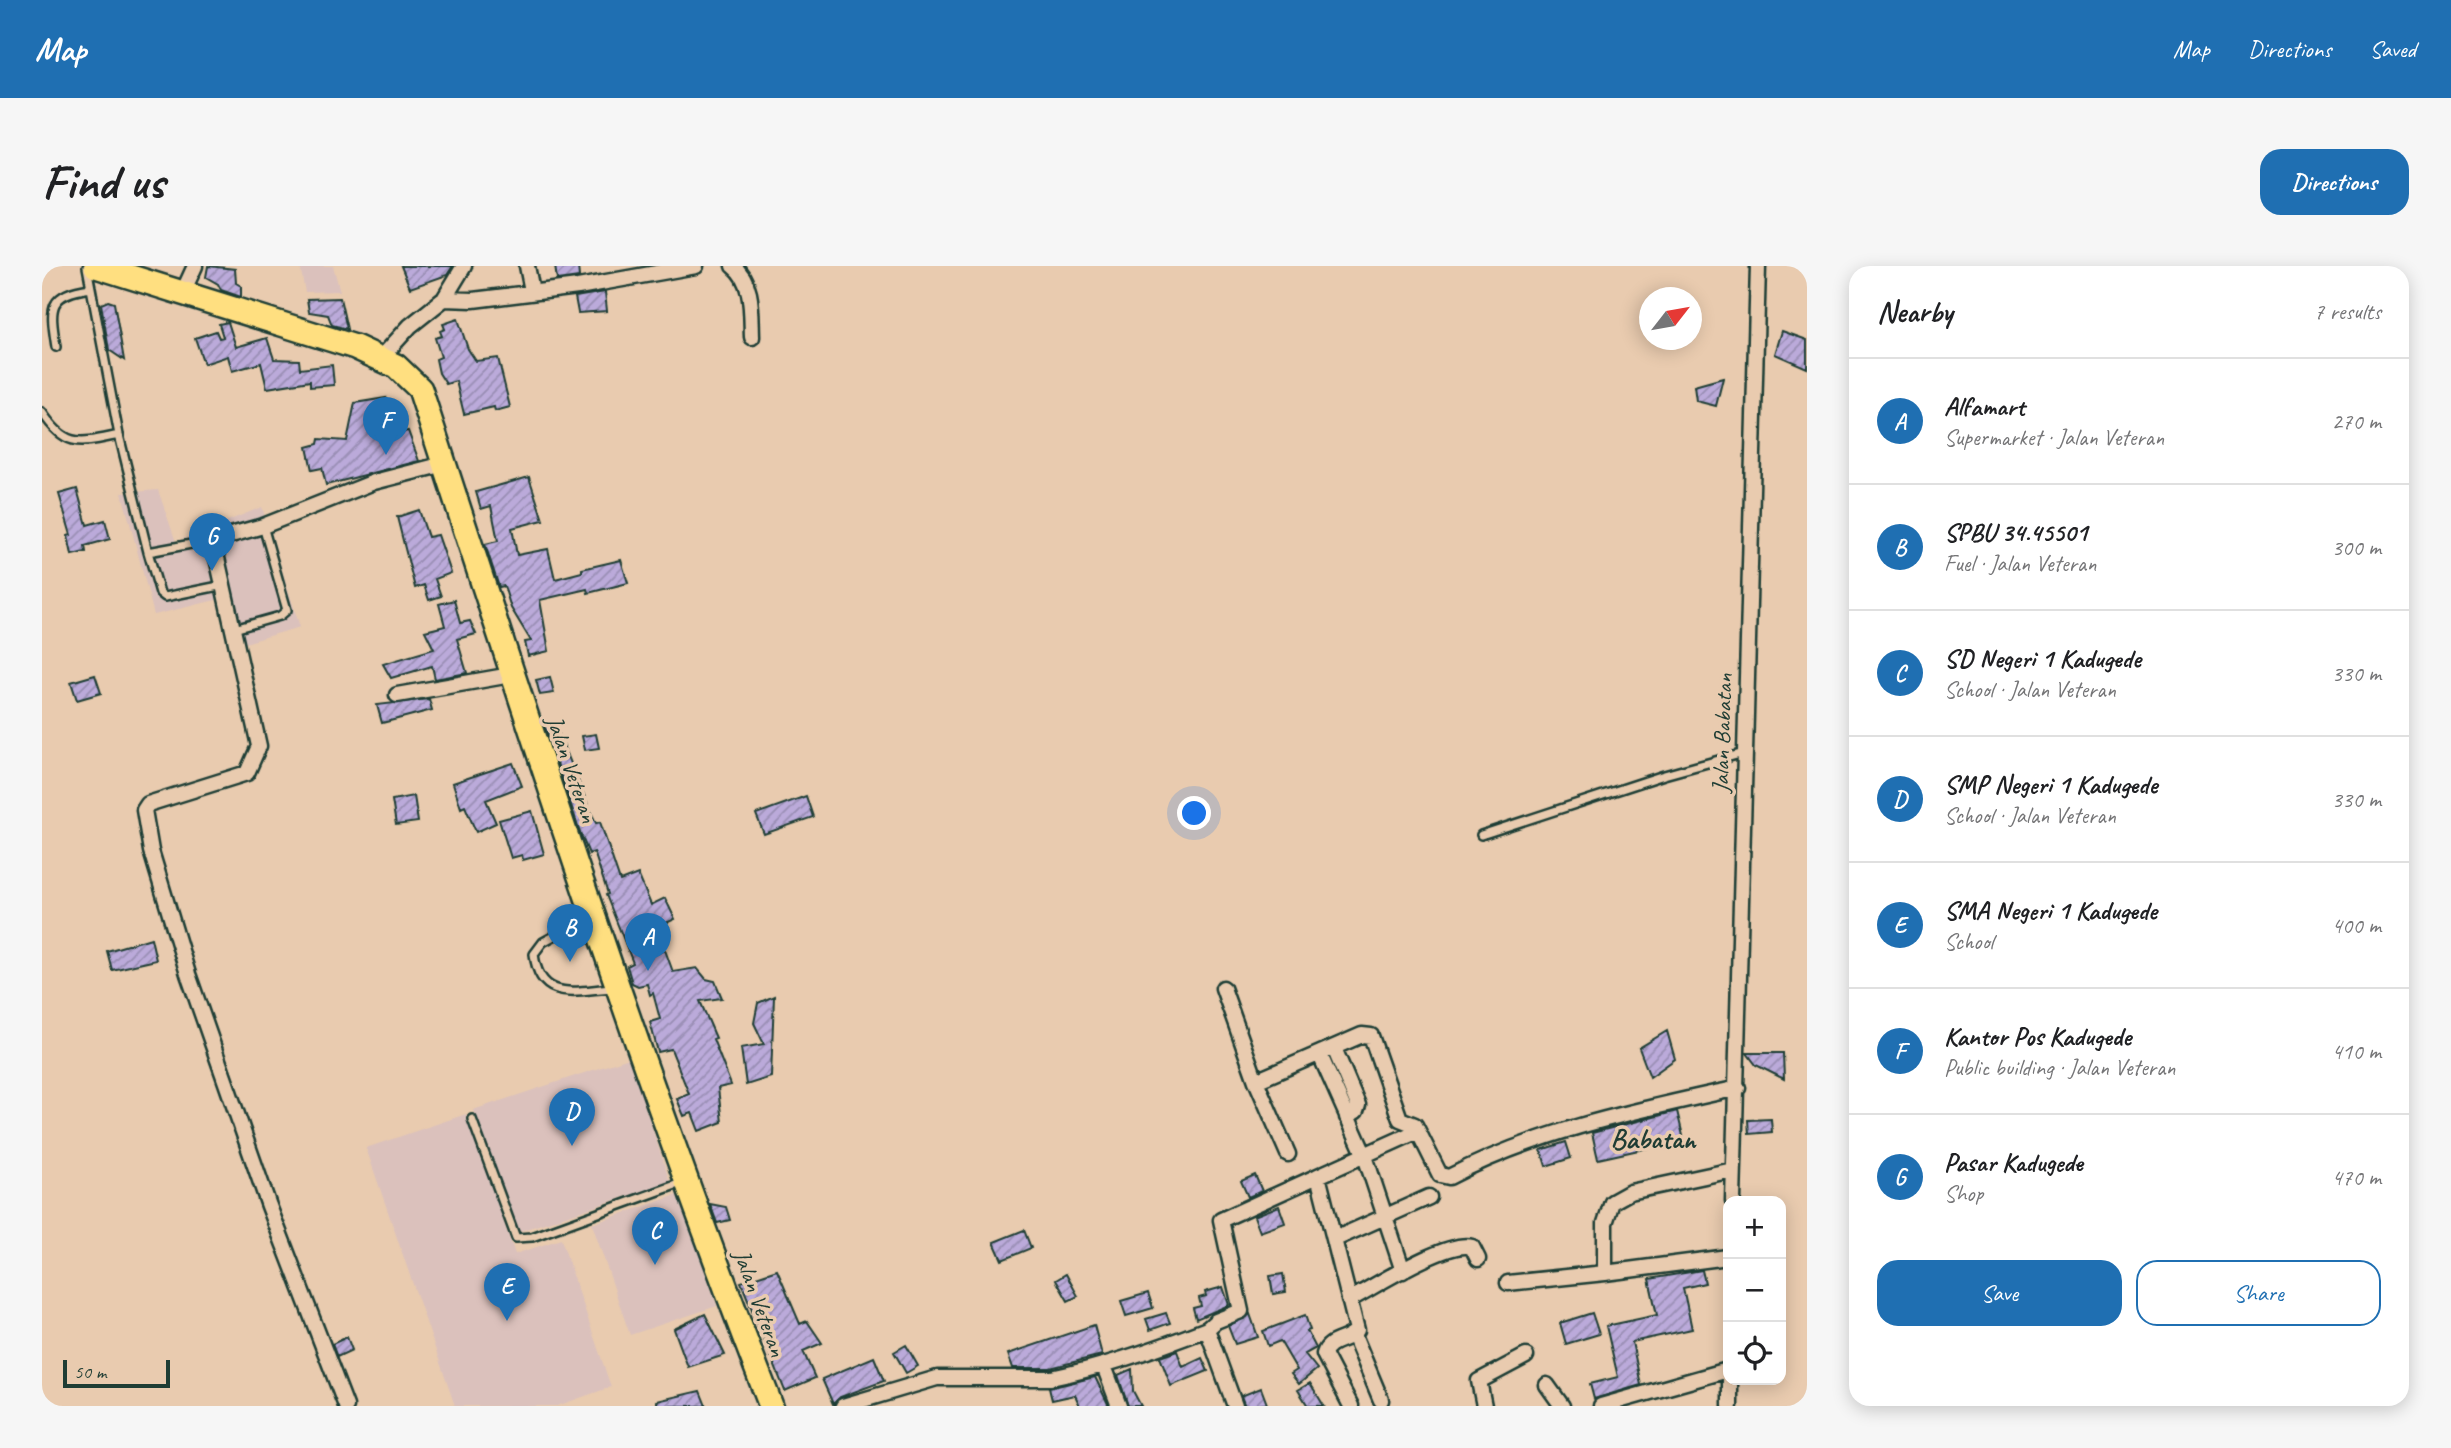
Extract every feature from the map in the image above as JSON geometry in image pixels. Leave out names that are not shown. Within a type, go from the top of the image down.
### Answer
[{"type":"highway","name":"Jalan Veteran","points":[[93,277],[183,292],[367,353],[405,372],[420,389],[511,675],[593,915],[771,1406]]},
{"type":"street","points":[[183,292],[195,266]]},
{"type":"street","points":[[367,353],[410,326],[444,299],[464,266]]},
{"type":"street","points":[[527,266],[532,291]]},
{"type":"street","points":[[444,299],[473,300],[637,272],[696,266]]},
{"type":"street","points":[[733,266],[740,271],[749,291],[752,337]]},
{"type":"street","name":"Jalan Babatan","points":[[1732,1196],[1738,1088],[1744,753],[1758,266]]},
{"type":"street","points":[[346,1406],[269,1206],[188,974],[145,825],[144,810],[148,804],[247,773],[253,764],[258,737],[213,540],[263,526],[374,482],[444,464]]},
{"type":"street","points":[[397,695],[511,675]]},
{"type":"street","points":[[1223,988],[1256,1081],[1288,1154]]},
{"type":"street","points":[[1256,1081],[1362,1035],[1371,1036],[1400,1119],[1415,1125],[1440,1175],[1449,1177],[1504,1152],[1608,1117],[1738,1088]]},
{"type":"street","points":[[1334,1048],[1358,1104],[1356,1111],[1347,1116]]},
{"type":"street","points":[[1320,1055],[1365,1156],[1404,1271]]},
{"type":"street","points":[[843,1406],[937,1378],[1051,1378],[1104,1366],[1207,1329],[1216,1321],[1246,1309],[1221,1220],[1418,1131]]},
{"type":"street","points":[[1605,1273],[1605,1223],[1612,1202],[1630,1192],[1732,1170]]},
{"type":"street","points":[[1318,1176],[1357,1330],[1354,1335],[1330,1344],[1324,1351],[1351,1406]]},
{"type":"street","points":[[1335,1239],[1429,1197]]},
{"type":"street","points":[[1349,1300],[1446,1250],[1466,1245],[1472,1247],[1478,1259]]},
{"type":"street","points":[[1508,1283],[1723,1258]]},
{"type":"street","points":[[1207,1329],[1235,1406]]},
{"type":"street","points":[[1354,1335],[1381,1399]]},
{"type":"street","points":[[1484,1406],[1479,1381],[1526,1356]]},
{"type":"street","points":[[1104,1366],[1119,1406]]},
{"type":"street","points":[[1601,1406],[1723,1371]]},
{"type":"street","points":[[1547,1385],[1562,1406]]},
{"type":"street","points":[[1730,1385],[1730,1406]]},
{"type":"lane","points":[[87,266],[93,277],[119,435],[160,593],[165,597],[224,585]]},
{"type":"lane","points":[[56,347],[52,320],[55,301],[93,277]]},
{"type":"lane","points":[[42,412],[53,428],[69,440],[85,442],[119,435]]},
{"type":"lane","points":[[234,629],[280,616],[287,610],[263,526]]},
{"type":"lane","points":[[148,552],[213,540]]},
{"type":"lane","points":[[1481,835],[1664,775],[1744,753]]},
{"type":"lane","points":[[593,915],[543,943],[534,954],[535,965],[548,984],[563,993],[619,988]]},
{"type":"lane","points":[[472,1119],[516,1238],[532,1237],[688,1181]]},
{"type":"shaded area","points":[[300,266],[333,266],[340,291],[305,292]]},
{"type":"shaded area","points":[[158,490],[176,542],[262,507],[300,627],[231,647],[220,599],[154,615],[122,493]]},
{"type":"shaded area","points":[[629,1058],[670,1182],[514,1233],[473,1110]]},
{"type":"shaded area","points":[[466,1114],[515,1254],[561,1239],[611,1387],[557,1406],[455,1406],[366,1148]]},
{"type":"shaded area","points":[[680,1194],[717,1306],[630,1335],[592,1224]]},
{"type":"building","points":[[208,266],[235,269],[236,283],[241,286],[241,297],[221,290],[218,284],[206,277]]},
{"type":"building","points":[[401,266],[453,266],[447,275],[410,288]]},
{"type":"building","points":[[555,266],[578,266],[579,277],[557,280]]},
{"type":"building","points":[[605,292],[607,311],[578,313],[575,297]]},
{"type":"building","points":[[340,298],[347,329],[332,325],[328,315],[309,312],[307,299]]},
{"type":"building","points":[[108,301],[114,303],[124,360],[109,350],[101,304]]},
{"type":"building","points":[[458,319],[468,349],[476,361],[498,358],[510,407],[495,411],[494,407],[464,414],[456,381],[446,384],[439,373],[436,359],[441,357],[435,338],[442,336],[440,331],[445,329],[443,324]]},
{"type":"building","points":[[228,322],[236,347],[267,338],[274,359],[299,360],[300,369],[332,365],[334,385],[310,387],[310,381],[267,388],[261,363],[232,371],[228,356],[204,364],[195,338],[216,331],[219,338],[223,337],[219,324]]},
{"type":"building","points":[[1782,331],[1807,340],[1807,368],[1775,354]]},
{"type":"building","points":[[1723,378],[1716,406],[1696,401],[1694,386]]},
{"type":"building","points":[[386,398],[393,434],[408,431],[419,461],[326,485],[322,468],[312,470],[307,447],[318,444],[319,439],[347,441],[355,403]]},
{"type":"building","points":[[529,477],[543,520],[512,528],[517,555],[548,549],[555,579],[582,572],[582,569],[621,560],[628,583],[588,593],[587,589],[540,600],[549,651],[528,656],[525,642],[531,641],[511,608],[504,586],[499,587],[485,544],[498,541],[491,506],[481,509],[476,492]]},
{"type":"building","points":[[77,489],[87,525],[105,520],[110,539],[85,546],[86,552],[72,555],[68,536],[71,535],[59,494]]},
{"type":"building","points":[[419,510],[428,537],[438,535],[451,573],[435,579],[441,596],[429,600],[424,585],[415,588],[397,517]]},
{"type":"building","points":[[454,600],[460,623],[470,621],[476,634],[457,639],[467,673],[435,679],[432,666],[391,678],[383,664],[434,649],[425,631],[445,626],[439,604]]},
{"type":"building","points":[[95,675],[101,693],[77,700],[71,682]]},
{"type":"building","points":[[550,677],[554,693],[540,695],[536,680]]},
{"type":"building","points":[[429,699],[432,710],[382,723],[377,705]]},
{"type":"building","points":[[554,722],[590,810],[596,823],[600,822],[620,881],[638,874],[651,905],[665,898],[675,919],[644,933],[652,955],[665,950],[673,972],[697,968],[706,979],[715,981],[722,998],[700,1001],[716,1038],[713,1039],[731,1085],[718,1088],[722,1122],[699,1131],[692,1113],[684,1116],[677,1099],[689,1094],[671,1049],[658,1052],[650,1022],[660,1019],[653,993],[650,995],[647,984],[638,986],[632,983],[627,966],[633,963],[606,895],[608,894],[594,852],[589,854],[581,835],[544,724]]},
{"type":"building","points":[[596,734],[599,748],[585,750],[582,736]]},
{"type":"building","points":[[513,763],[522,786],[486,800],[496,823],[476,832],[465,806],[461,808],[453,783]]},
{"type":"building","points":[[414,796],[418,822],[396,825],[392,800]]},
{"type":"building","points":[[806,796],[813,817],[764,834],[756,814]]},
{"type":"building","points":[[532,811],[544,854],[523,860],[522,855],[511,858],[499,820]]},
{"type":"building","points":[[151,938],[156,960],[112,970],[107,951]]},
{"type":"building","points":[[774,996],[771,1077],[746,1085],[741,1048],[764,1044],[754,1023],[758,1003]]},
{"type":"building","points":[[1667,1031],[1675,1059],[1650,1077],[1639,1048]]},
{"type":"building","points":[[1747,1053],[1783,1053],[1784,1079],[1756,1065]]},
{"type":"building","points":[[1677,1111],[1684,1140],[1598,1159],[1592,1133]]},
{"type":"building","points":[[1771,1119],[1772,1132],[1749,1134],[1748,1120]]},
{"type":"building","points":[[1566,1142],[1571,1158],[1546,1166],[1541,1150]]},
{"type":"building","points":[[1255,1175],[1262,1191],[1248,1197],[1241,1181]]},
{"type":"building","points":[[710,1204],[726,1207],[730,1220],[717,1223]]},
{"type":"building","points":[[1279,1206],[1285,1223],[1260,1232],[1254,1216]]},
{"type":"building","points":[[1024,1230],[1031,1248],[1002,1260],[994,1242]]},
{"type":"building","points":[[777,1270],[800,1324],[807,1321],[822,1343],[803,1351],[815,1378],[785,1391],[741,1282]]},
{"type":"building","points":[[1702,1270],[1705,1283],[1683,1288],[1692,1329],[1632,1342],[1641,1385],[1594,1399],[1590,1384],[1618,1377],[1606,1326],[1657,1315],[1649,1279]]},
{"type":"building","points":[[1066,1274],[1078,1296],[1068,1301],[1056,1280]]},
{"type":"building","points":[[1283,1274],[1286,1292],[1273,1294],[1270,1276]]},
{"type":"building","points":[[1223,1287],[1229,1305],[1196,1319],[1193,1308],[1201,1306],[1199,1298],[1206,1296],[1205,1292]]},
{"type":"building","points":[[1148,1293],[1153,1308],[1126,1316],[1121,1301]]},
{"type":"building","points":[[1166,1313],[1170,1323],[1150,1330],[1146,1319]]},
{"type":"building","points":[[1592,1313],[1599,1334],[1566,1344],[1560,1323]]},
{"type":"building","points":[[705,1314],[725,1355],[688,1367],[674,1329]]},
{"type":"building","points":[[1250,1314],[1258,1337],[1235,1344],[1228,1326]]},
{"type":"building","points":[[1305,1315],[1310,1330],[1307,1331],[1316,1348],[1305,1354],[1317,1369],[1299,1384],[1291,1374],[1297,1370],[1280,1341],[1268,1346],[1263,1331]]},
{"type":"building","points":[[1094,1325],[1102,1355],[1050,1368],[1013,1368],[1008,1354]]},
{"type":"building","points":[[347,1337],[352,1350],[337,1357],[332,1344]]},
{"type":"building","points":[[906,1345],[918,1366],[906,1373],[894,1352]]},
{"type":"building","points":[[1177,1351],[1183,1367],[1202,1358],[1208,1371],[1171,1386],[1160,1357]]},
{"type":"building","points":[[874,1357],[884,1381],[840,1397],[833,1404],[822,1379]]},
{"type":"building","points":[[1132,1369],[1133,1391],[1141,1406],[1128,1406],[1118,1375]]},
{"type":"building","points":[[1095,1377],[1109,1406],[1080,1406],[1075,1395],[1052,1400],[1049,1388]]},
{"type":"building","points":[[1310,1383],[1324,1406],[1308,1406],[1298,1390]]},
{"type":"building","points":[[1261,1388],[1267,1404],[1245,1406],[1241,1396]]},
{"type":"building","points":[[700,1391],[706,1406],[657,1406],[657,1401]]},
{"type":"place","name":"Kantor Pos Kadugede","points":[[386,455]]},
{"type":"place","name":"Pasar Kadugede","points":[[212,571]]},
{"type":"place","name":"SPBU 34.45501","points":[[570,962]]},
{"type":"place","name":"Alfamart","points":[[648,971]]},
{"type":"place","name":"SMP Negeri 1 Kadugede","points":[[572,1146]]},
{"type":"place","name":"SD Negeri 1 Kadugede","points":[[655,1265]]},
{"type":"place","name":"SMA Negeri 1 Kadugede","points":[[507,1321]]},
{"type":"district","name":"Babatan","points":[[1653,1138]]}]
